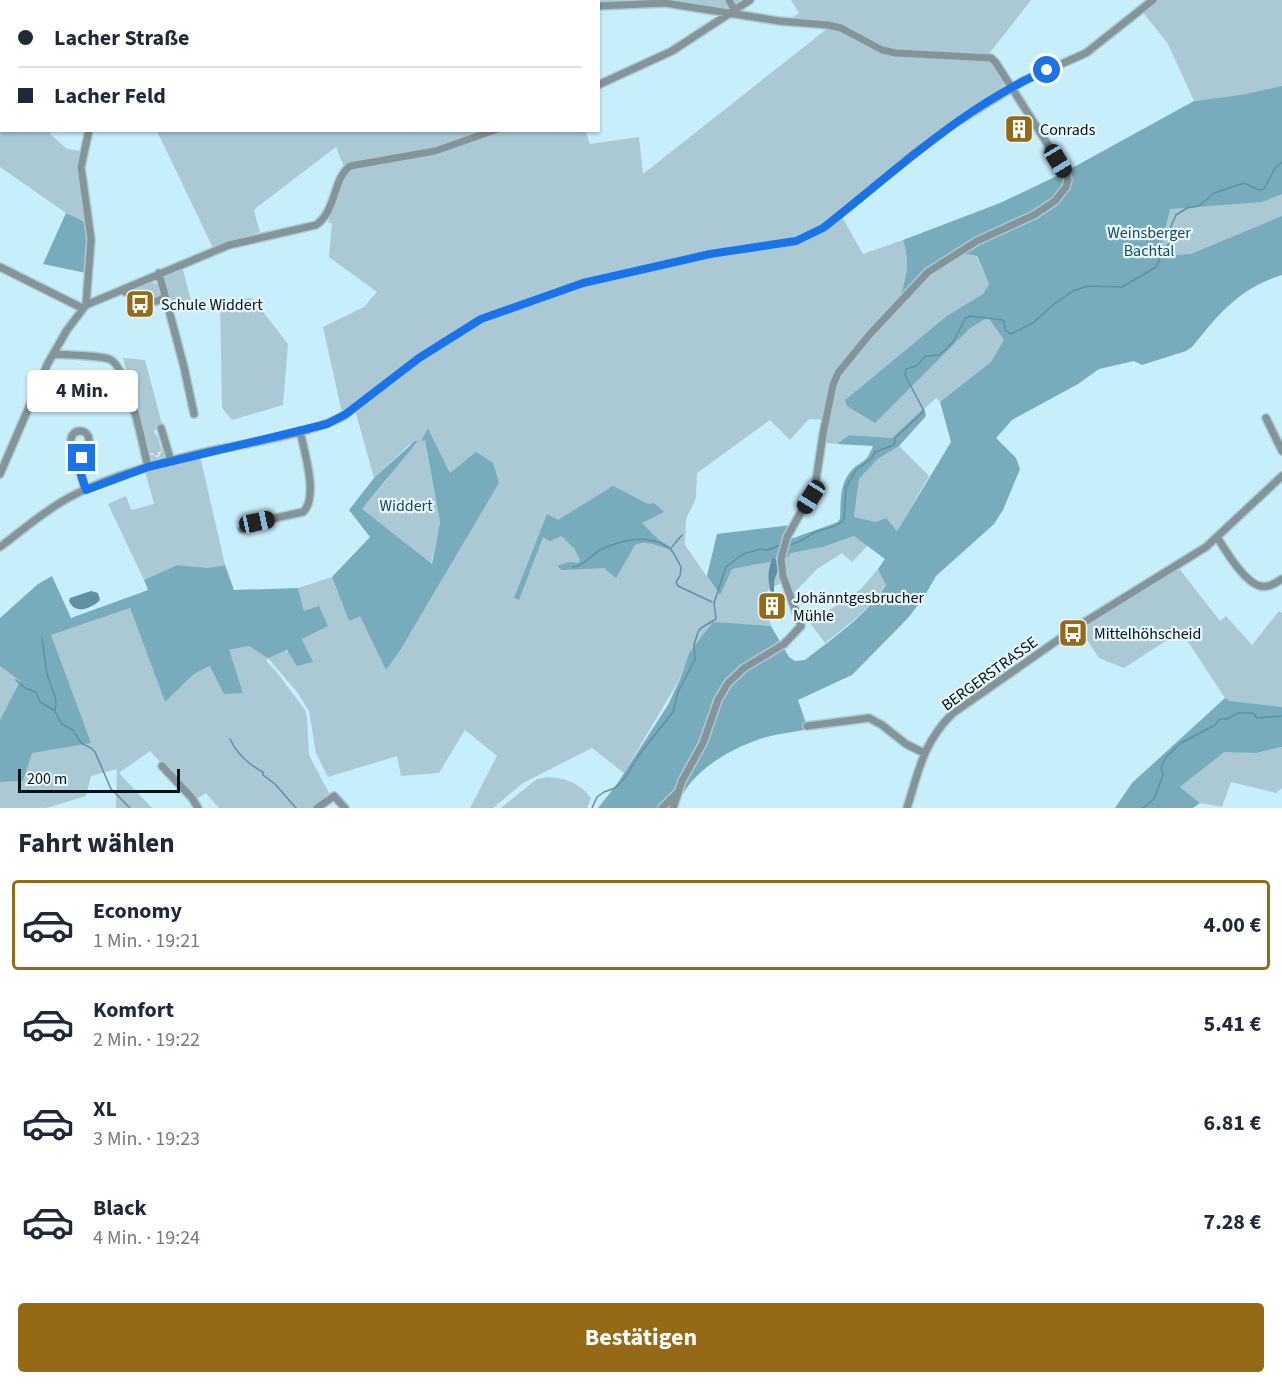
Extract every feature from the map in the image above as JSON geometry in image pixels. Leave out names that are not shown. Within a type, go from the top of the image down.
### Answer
[{"type":"street","points":[[729,0],[733,12]]},
{"type":"street","points":[[600,84],[663,56],[750,0]]},
{"type":"street","points":[[0,547],[56,506],[86,490],[148,467],[300,431],[327,424],[342,417],[419,358],[481,319],[583,283],[710,254],[796,241],[810,236],[955,123],[1011,88],[1086,53],[1153,0]]},
{"type":"street","points":[[600,6],[665,3],[733,12],[778,21],[832,26],[882,50],[896,53],[989,58],[996,63],[1068,180],[1066,187],[1055,201],[1034,215],[977,241],[928,272],[844,364],[832,388],[815,487],[784,545],[781,559],[782,570],[801,626],[784,644],[744,668],[728,683],[720,696],[703,743],[685,773],[673,808]]},
{"type":"street","points":[[0,474],[53,354],[84,307],[91,239],[81,167],[88,132]]},
{"type":"street","points":[[0,267],[84,307],[159,273],[236,243],[316,225],[326,215],[343,173],[353,165],[426,153],[489,132]]},
{"type":"street","points":[[159,273],[194,414]]},
{"type":"street","points":[[122,290],[149,303],[158,302],[165,296]]},
{"type":"street","points":[[53,354],[109,359],[117,365],[127,383],[148,467]]},
{"type":"street","points":[[1266,418],[1282,451]]},
{"type":"street","points":[[161,428],[171,461]]},
{"type":"street","points":[[242,529],[257,522],[303,512],[309,506],[310,486],[300,431]]},
{"type":"street","points":[[83,448],[80,469],[86,490]]},
{"type":"street","name":"BERGERSTRASSE","points":[[907,808],[924,753],[936,731],[955,711],[1076,628],[1201,550],[1282,476]]},
{"type":"street","points":[[1217,537],[1230,558],[1254,583],[1269,586],[1282,579]]},
{"type":"street","points":[[807,726],[869,718],[906,744],[924,753]]},
{"type":"street","points":[[162,766],[192,798],[198,808]]},
{"type":"street","points":[[662,808],[678,792]]},
{"type":"street","points":[[317,808],[332,796],[337,798],[345,808]]},
{"type":"green space","points":[[600,0],[746,0],[728,11],[664,1],[600,4]]},
{"type":"green space","points":[[791,0],[1031,0],[988,55],[888,49],[846,28],[789,20],[799,13]]},
{"type":"green space","points":[[1155,0],[1282,0],[1282,268],[940,402],[936,398],[892,438],[849,435],[837,444],[826,443],[829,420],[809,419],[790,440],[770,420],[697,473],[696,498],[686,519],[685,545],[719,594],[732,569],[775,561],[782,582],[762,595],[771,626],[713,623],[689,653],[682,675],[624,773],[592,748],[523,783],[493,808],[470,808],[497,756],[465,730],[439,773],[401,776],[397,756],[328,777],[316,753],[309,711],[297,692],[268,658],[266,661],[305,710],[309,755],[330,795],[324,802],[313,808],[219,808],[206,793],[195,800],[150,751],[119,773],[152,808],[116,808],[117,769],[91,776],[86,796],[46,808],[0,808],[0,782],[23,781],[50,635],[130,608],[165,702],[194,674],[210,666],[243,693],[228,650],[249,646],[310,655],[302,639],[328,625],[304,611],[298,588],[332,577],[349,621],[360,615],[386,669],[401,649],[499,483],[450,473],[428,428],[422,440],[425,440],[440,522],[431,565],[362,509],[386,481],[412,442],[374,478],[355,410],[471,326],[583,285],[710,256],[801,243],[819,234],[842,217],[863,254],[903,240],[907,269],[900,297],[911,298],[935,263],[967,254],[976,256],[989,284],[983,294],[948,315],[845,400],[997,294],[1213,99],[1194,101],[1168,44],[1142,11]]},
{"type":"green space","points":[[828,28],[840,30],[882,52],[989,61],[1000,74],[1003,82],[1004,90],[824,224],[791,240],[582,280],[469,322],[424,351],[342,413],[323,327],[364,307],[377,292],[329,257],[332,224],[328,222],[350,168],[422,156],[498,132],[586,132],[590,144],[639,137],[643,174]]},
{"type":"green space","name":"Weinsberger Bachtal","points":[[1282,86],[1282,194],[1262,202],[1170,209],[1159,256],[1191,254],[1282,216],[1282,275],[1253,287],[1242,295],[1221,313],[1186,351],[1142,365],[1134,361],[1099,369],[1078,384],[1012,420],[996,438],[1016,458],[1020,469],[1003,510],[994,524],[936,576],[908,618],[852,675],[798,700],[808,729],[763,738],[720,758],[689,785],[676,808],[598,808],[617,784],[668,705],[689,653],[713,622],[771,626],[789,657],[795,661],[805,660],[869,607],[886,585],[878,569],[885,559],[854,536],[823,547],[791,553],[785,560],[788,540],[838,522],[840,519],[844,482],[851,471],[868,457],[873,446],[837,444],[849,435],[892,438],[924,408],[926,416],[899,446],[878,459],[859,479],[854,517],[876,522],[886,518],[897,531],[951,442],[940,402],[991,362],[1004,340],[988,317],[969,329],[875,423],[847,406],[845,400],[948,315],[983,294],[989,284],[977,256],[967,254],[936,263],[911,298],[900,297],[907,269],[903,240],[1000,203],[1063,173],[1194,101],[1241,95]]},
{"type":"green space","points":[[0,132],[50,132],[67,149],[80,151],[77,170],[85,222],[66,213],[0,167]]},
{"type":"green space","points":[[157,132],[483,132],[431,149],[360,161],[344,167],[336,147],[256,208],[254,211],[260,232],[213,248]]},
{"type":"green space","points":[[66,213],[85,222],[88,236],[86,273],[43,264]]},
{"type":"green space","points":[[182,266],[192,305],[173,311],[163,273]]},
{"type":"green space","points":[[148,282],[158,284],[161,289],[160,297],[150,300],[132,292],[133,288]]},
{"type":"green space","points":[[252,298],[288,344],[283,405],[232,420],[222,408],[220,302]]},
{"type":"green space","points":[[123,358],[145,360],[163,428],[154,430],[162,451],[158,452],[158,455],[146,453]]},
{"type":"green space","points":[[428,428],[450,473],[476,452],[493,463],[499,483],[401,649],[386,670],[360,616],[349,621],[332,577],[370,537],[349,510],[374,478],[415,441],[418,441],[362,509],[432,564],[440,522],[425,440],[421,441]]},
{"type":"green space","points":[[899,446],[929,476],[897,531],[876,522],[854,517],[859,479],[878,459]]},
{"type":"green space","points":[[167,449],[169,457],[147,463],[145,456],[150,454],[158,458],[162,451]]},
{"type":"green space","points":[[200,456],[225,565],[208,568],[177,565],[144,580],[108,504],[126,496],[131,510],[154,504],[145,471]]},
{"type":"green space","points":[[613,486],[648,504],[654,503],[664,512],[642,523],[659,540],[670,547],[669,549],[647,543],[635,545],[616,578],[604,568],[562,570],[558,567],[559,565],[569,562],[579,563],[580,560],[574,548],[561,536],[550,541],[543,537],[519,600],[514,598],[547,514],[558,520]]},
{"type":"green space","points":[[792,525],[775,561],[732,569],[720,595],[707,576],[717,534]]},
{"type":"green space","points":[[854,536],[868,545],[852,562],[842,553],[817,569],[792,595],[785,560],[791,553],[823,547]]},
{"type":"green space","points":[[177,565],[208,568],[225,565],[234,590],[298,588],[304,611],[319,606],[328,626],[302,639],[313,662],[297,666],[287,650],[268,658],[249,646],[229,650],[243,693],[224,694],[210,666],[194,674],[165,702],[130,608],[51,635],[91,743],[32,753],[23,781],[0,782],[0,720],[20,681],[0,666],[0,618],[38,584],[52,576],[71,618],[148,590],[144,580]]},
{"type":"green space","points":[[1178,567],[1220,621],[1226,616],[1252,645],[1279,611],[1282,613],[1282,707],[1231,701],[1225,698],[1181,631],[1124,668],[1099,658],[1080,629]]},
{"type":"green space","points":[[878,569],[886,584],[880,593],[858,616],[825,643],[810,623],[861,589]]},
{"type":"green space","points":[[0,666],[20,681],[0,720]]},
{"type":"green space","points":[[1225,698],[1231,701],[1282,707],[1282,747],[1256,753],[1224,752],[1180,787],[1200,803],[1193,808],[1115,808],[1132,783]]},
{"type":"green space","points":[[1282,747],[1282,788],[1276,793],[1231,782],[1222,807],[1200,803],[1180,787],[1224,751],[1256,753]]},
{"type":"green space","points":[[548,777],[567,780],[582,788],[591,798],[587,808],[501,808],[537,779]]},
{"type":"shaded area","points":[[773,558],[777,560],[778,570],[774,581],[774,599],[768,578]]},
{"type":"shaded area","points":[[91,591],[98,593],[100,600],[88,608],[75,608],[69,601],[70,598]]},
{"type":"waterway","points":[[788,545],[835,526],[844,519],[846,487],[856,470],[871,459],[875,452],[894,445],[896,437],[924,411],[905,375],[906,369],[916,366],[926,356],[939,355],[945,350],[953,342],[965,319],[970,316],[1003,320],[1006,331],[1011,334],[1033,323],[1073,291],[1088,286],[1122,287],[1156,267],[1166,246],[1171,243],[1171,226],[1176,215],[1187,208],[1199,206],[1214,193],[1244,183],[1259,190],[1264,189],[1275,168],[1282,162]]},
{"type":"waterway","points":[[671,548],[682,535]]},
{"type":"waterway","points":[[573,567],[616,543],[651,540],[668,547],[675,556],[681,567],[680,576],[676,582],[678,586],[712,602]]},
{"type":"waterway","points":[[592,808],[597,797],[615,788],[624,779],[642,751],[673,712],[678,692],[695,659],[694,645],[698,632],[716,619],[714,603],[726,567],[743,554],[781,545]]},
{"type":"waterway","points":[[42,639],[47,674],[56,700],[55,710]]},
{"type":"waterway","points":[[16,680],[25,688],[36,692],[40,702],[54,710],[62,724],[73,730],[81,743],[95,752],[111,789],[130,808]]},
{"type":"waterway","points":[[1143,808],[1154,799],[1163,775],[1161,767],[1166,757],[1181,743],[1215,725],[1220,719],[1227,719],[1238,713],[1253,713],[1257,718],[1282,716]]},
{"type":"waterway","points":[[230,739],[244,758],[263,772],[263,775],[275,784],[296,808]]},
{"type":"place","name":"Conrads","points":[[1019,129]]},
{"type":"place","name":"Schule Widdert","points":[[140,304]]},
{"type":"place","name":"Johänntgesbrucher Mühle","points":[[772,606]]},
{"type":"place","name":"Mittelhöhscheid","points":[[1073,633]]},
{"type":"route","points":[[82,458],[80,471],[86,490],[148,467],[327,424],[342,417],[419,358],[481,319],[583,283],[710,254],[796,241],[810,236],[955,123],[1006,91],[1047,70]]},
{"type":"park label","name":"Widdert","points":[[406,505]]}]
